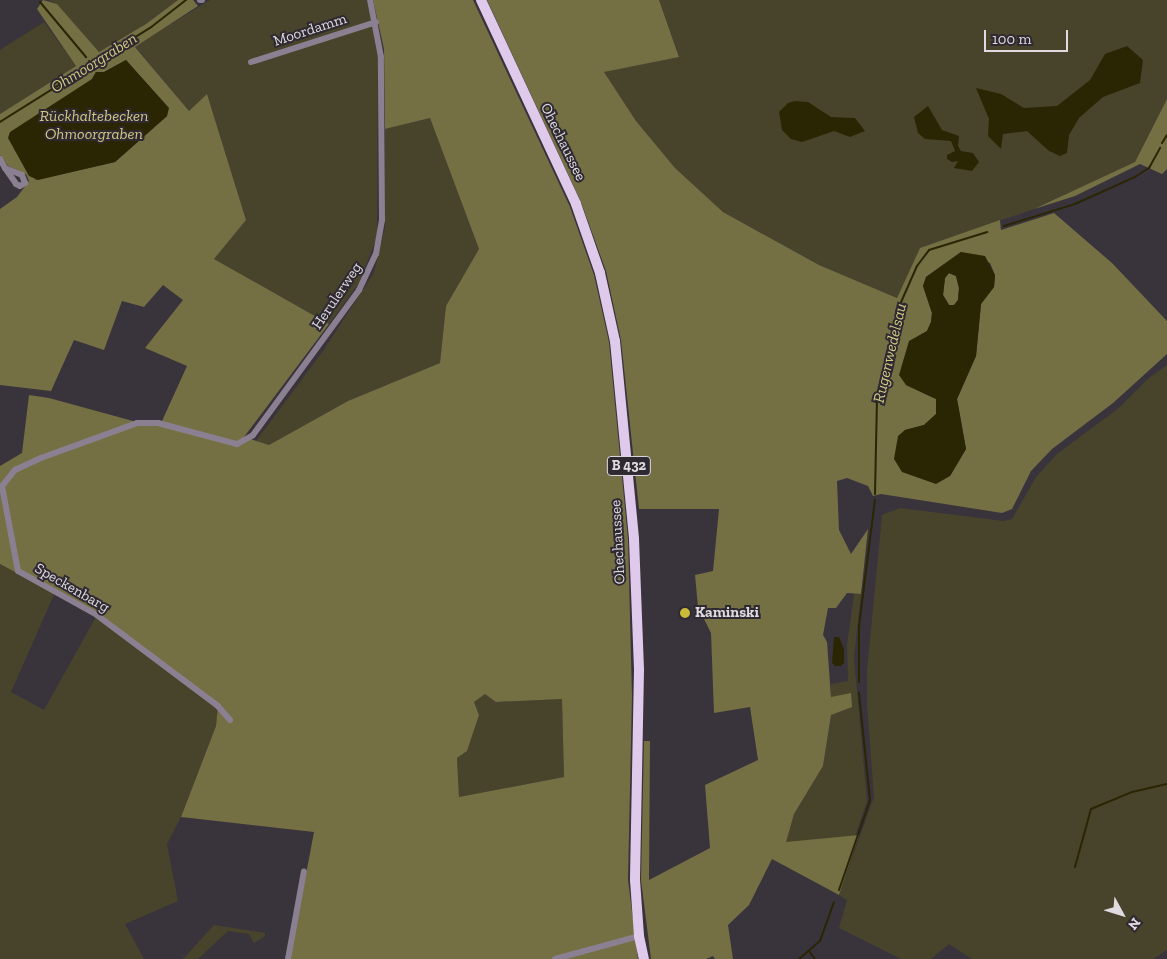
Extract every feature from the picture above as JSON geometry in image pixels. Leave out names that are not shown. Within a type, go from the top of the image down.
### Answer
[{"type":"main road","name":"Ohechaussee","points":[[481,0],[576,204],[600,273],[615,341],[634,539],[638,670],[635,880],[639,936],[644,959]]},
{"type":"street","name":"Herulerweg","points":[[110,433],[148,422],[228,443],[248,441],[360,290],[372,266],[382,220],[381,57],[376,22],[370,0]]},
{"type":"street","name":"Moordamm","points":[[251,62],[376,22]]},
{"type":"street","points":[[0,159],[5,168]]},
{"type":"street","name":"Speckenbarg","points":[[110,433],[58,450],[6,478],[3,494],[18,571],[97,615],[218,706],[230,720]]},
{"type":"street","points":[[288,959],[304,871]]},
{"type":"street","points":[[555,959],[639,936]]},
{"type":"shaded area","points":[[43,0],[57,4],[99,52],[146,24],[178,0],[193,0],[198,6],[135,47],[189,111],[207,94],[246,220],[214,259],[329,324],[244,437],[269,445],[348,401],[440,363],[446,306],[479,249],[430,118],[385,129],[384,49],[373,0],[473,0],[570,207],[594,275],[609,342],[628,539],[632,696],[628,880],[638,959],[290,959],[314,832],[181,817],[216,726],[218,706],[97,615],[0,564],[0,466],[22,453],[29,395],[49,398],[133,421],[162,421],[187,366],[145,348],[183,300],[163,285],[144,307],[122,301],[104,350],[74,340],[51,391],[0,385],[0,209],[17,197],[29,181],[26,174],[8,166],[0,155],[0,114],[76,66],[37,9]],"holes":[[[126,60],[168,108],[167,116],[115,162],[35,180],[96,72],[104,72]],[[485,694],[496,702],[562,699],[564,777],[459,797],[457,758],[467,751],[479,715],[474,702]]]},
{"type":"shaded area","points":[[48,0],[178,0],[146,24],[99,52],[57,4]]},
{"type":"shaded area","points":[[210,0],[367,0],[378,53],[377,237],[359,283],[329,324],[214,259],[246,220],[207,94],[189,111],[135,46]]},
{"type":"shaded area","points":[[487,0],[659,0],[679,57],[604,72],[636,121],[675,168],[723,212],[819,265],[897,298],[920,248],[1000,220],[1001,230],[1054,213],[1112,263],[1167,321],[1167,354],[1113,403],[1052,449],[1031,471],[1012,509],[1002,513],[881,494],[873,496],[868,486],[847,478],[837,481],[839,530],[851,554],[868,529],[861,594],[847,593],[836,608],[828,608],[823,635],[827,642],[831,697],[851,693],[852,707],[831,715],[823,766],[794,814],[786,842],[859,835],[839,895],[772,859],[749,905],[728,925],[733,959],[715,959],[713,956],[706,959],[651,959],[641,880],[644,741],[650,741],[649,880],[710,848],[705,785],[758,760],[750,707],[714,713],[711,633],[698,607],[695,575],[713,571],[719,509],[639,509],[621,340],[606,271],[581,202]],"holes":[[[961,252],[990,263],[995,275],[994,287],[981,304],[976,356],[957,399],[966,449],[950,476],[905,430],[924,425],[936,414],[936,399],[906,385],[909,342],[927,331],[931,322],[932,313],[923,286],[926,277]]]},
{"type":"shaded area","points":[[659,0],[1167,0],[1167,99],[1135,162],[1034,209],[920,248],[897,298],[819,265],[723,212],[675,168],[636,121],[604,72],[679,56]]},
{"type":"shaded area","points":[[44,22],[76,66],[0,114],[0,50]]},
{"type":"shaded area","points":[[1167,99],[1167,169],[1162,174],[1140,164],[1075,196],[1034,209],[1135,162]]},
{"type":"shaded area","points":[[430,118],[479,249],[446,306],[440,363],[348,401],[269,445],[256,441],[323,351],[374,273],[385,227],[385,129]]},
{"type":"shaded area","points":[[949,273],[956,276],[959,288],[958,300],[954,305],[949,305],[943,295],[945,278]]},
{"type":"shaded area","points":[[1167,365],[1167,950],[1153,959],[972,959],[949,944],[931,959],[901,959],[839,928],[847,900],[839,895],[874,797],[867,705],[867,671],[882,515],[900,508],[1003,521],[1012,519],[1036,477],[1057,454],[1119,408],[1149,378]]},
{"type":"shaded area","points":[[0,564],[56,590],[11,692],[44,710],[97,615],[218,706],[216,726],[181,817],[167,844],[178,901],[125,924],[144,959],[0,959]]},
{"type":"shaded area","points":[[854,594],[861,594],[854,658],[867,801],[855,836],[785,843],[794,814],[823,766],[831,715],[831,684],[848,681],[847,645]]},
{"type":"shaded area","points":[[485,694],[497,702],[562,699],[564,777],[459,797],[457,758],[467,751],[479,715],[474,702]]},
{"type":"shaded area","points":[[214,925],[265,933],[265,936],[254,943],[249,934],[228,931],[198,959],[183,959]]},
{"type":"water","points":[[1127,46],[1143,60],[1140,83],[1103,97],[1079,118],[1069,135],[1067,153],[1060,156],[1049,151],[1027,131],[1003,134],[1001,149],[988,136],[989,119],[976,88],[1001,94],[1024,108],[1057,106],[1090,80],[1105,54]]},
{"type":"water","name":"Rückhaltebecken Ohmoorgraben","points":[[126,60],[169,108],[167,116],[115,162],[38,180],[29,176],[8,138],[10,132],[92,79],[96,72],[104,72]]},
{"type":"water","points":[[795,101],[808,102],[831,117],[855,118],[865,131],[850,137],[834,131],[802,142],[791,139],[782,130],[779,112],[788,103]]},
{"type":"water","points":[[928,106],[942,130],[959,136],[958,146],[961,151],[973,153],[979,162],[972,171],[954,168],[958,161],[952,162],[947,159],[947,155],[955,151],[951,141],[925,139],[918,133],[914,117]]},
{"type":"water","points":[[961,252],[985,256],[995,275],[994,287],[981,304],[976,356],[957,399],[966,449],[950,476],[936,484],[902,472],[894,459],[898,436],[905,430],[924,425],[936,414],[936,399],[906,385],[899,375],[909,341],[927,331],[931,322],[932,313],[923,286],[926,277]],"holes":[[[949,273],[956,276],[959,288],[958,300],[954,305],[949,305],[943,295],[945,278]]]},
{"type":"water","points":[[834,637],[839,637],[844,649],[844,663],[841,666],[835,666],[832,663]]},
{"type":"waterway","name":"Ohmoorgraben","points":[[0,122],[150,28],[186,0]]},
{"type":"waterway","points":[[40,2],[86,57]]},
{"type":"waterway","name":"Ohmoorgraben","points":[[89,61],[93,66]]},
{"type":"waterway","name":"Rugenwedelsau","points":[[1162,143],[1167,135]]},
{"type":"waterway","name":"Rugenwedelsau","points":[[1004,226],[1075,204],[1135,177],[1149,168],[1160,148]]},
{"type":"waterway","name":"Rugenwedelsau","points":[[875,494],[877,402],[898,309],[917,266],[929,250],[987,232]]},
{"type":"waterway","name":"Rugenwedelsau","points":[[859,682],[859,626],[875,500]]},
{"type":"waterway","name":"Rugenwedelsau","points":[[839,890],[870,800],[859,693]]},
{"type":"waterway","points":[[1075,867],[1091,809],[1132,792],[1167,784]]},
{"type":"waterway","name":"Rugenwedelsau","points":[[799,959],[820,941],[834,902]]},
{"type":"waterway","points":[[809,951],[815,959]]},
{"type":"place","name":"Kaminski","points":[[685,613]]}]
